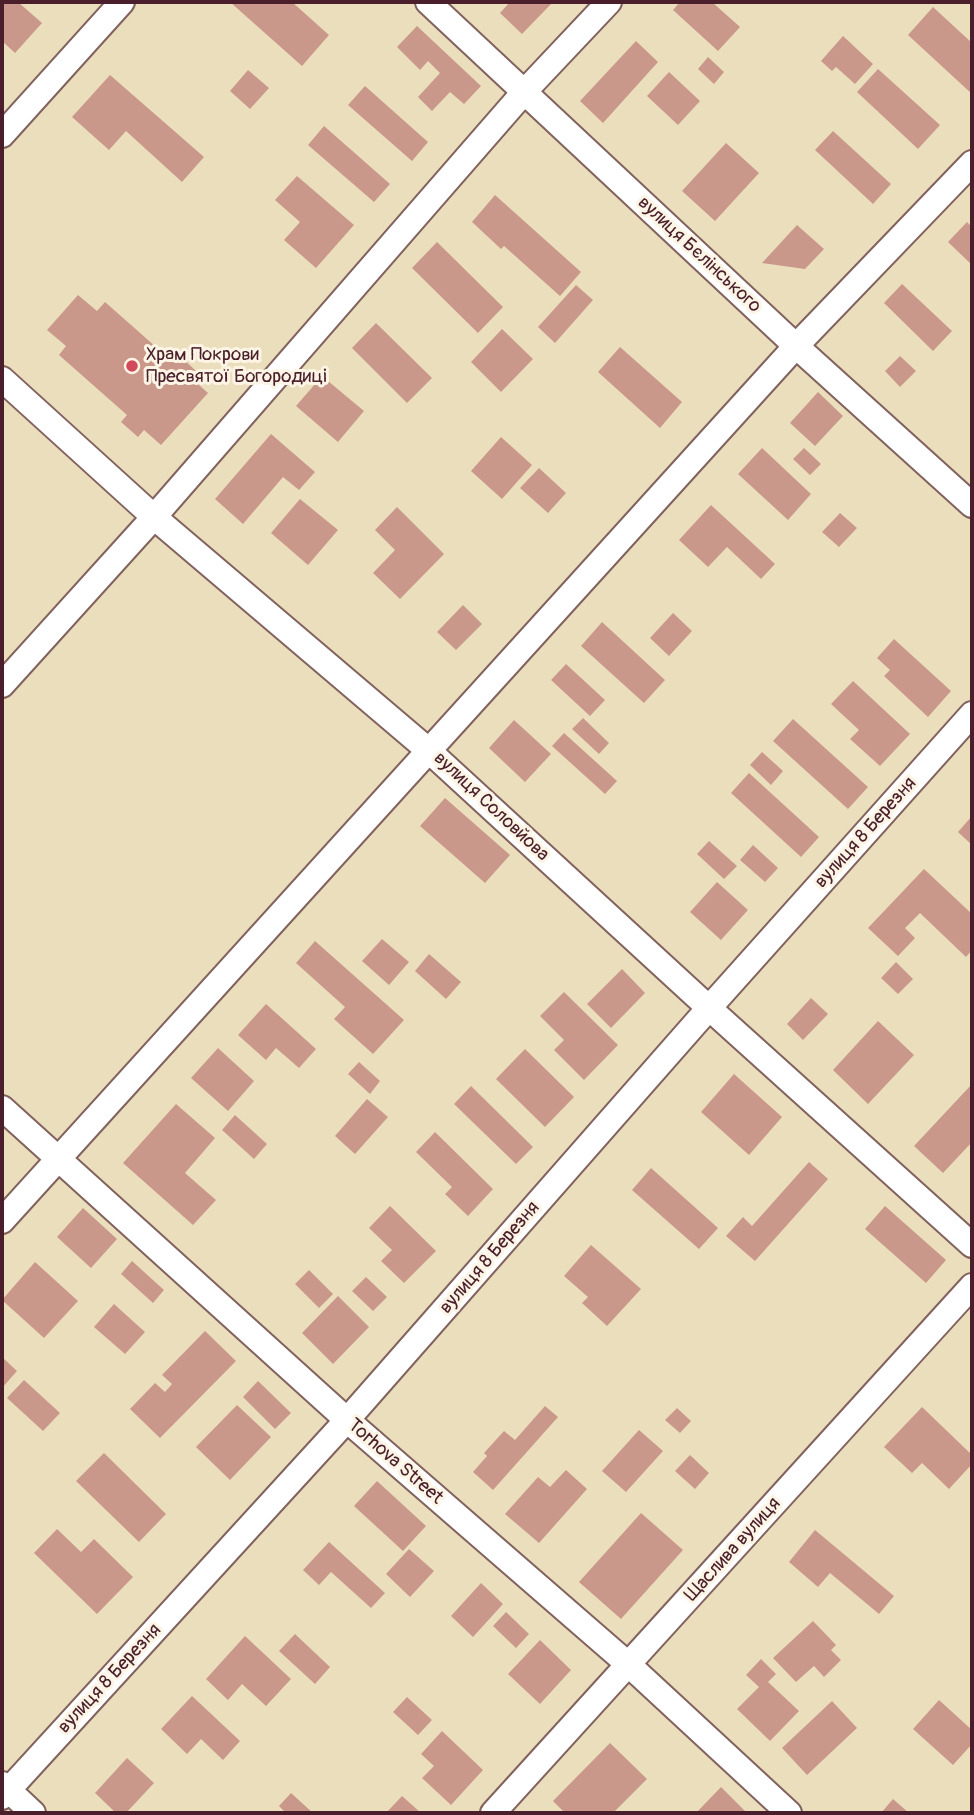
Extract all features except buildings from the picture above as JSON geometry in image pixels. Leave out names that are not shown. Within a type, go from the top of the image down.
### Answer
[{"type":"street","points":[[2,135],[121,2]]},
{"type":"street","name":"вулиця Бєлінського","points":[[429,2],[796,345],[972,505]]},
{"type":"street","points":[[2,685],[154,517],[525,91],[610,2]]},
{"type":"street","points":[[2,1221],[796,345],[972,163]]},
{"type":"street","name":"вулиця Соловйова","points":[[2,379],[154,517],[428,750],[972,1245]]},
{"type":"street","name":"вулиця 8 Березня","points":[[4,1790],[347,1420],[972,714]]},
{"type":"street","name":"Torhova Street","points":[[2,1108],[347,1420],[629,1665],[789,1813]]},
{"type":"street","name":"Щаслива вулиця","points":[[493,1813],[972,1286]]},
{"type":"street","points":[[4,1790],[33,1813]]},
{"type":"place","name":"Храм Покрови Пресвятої Богородиці","points":[[132,366]]}]
